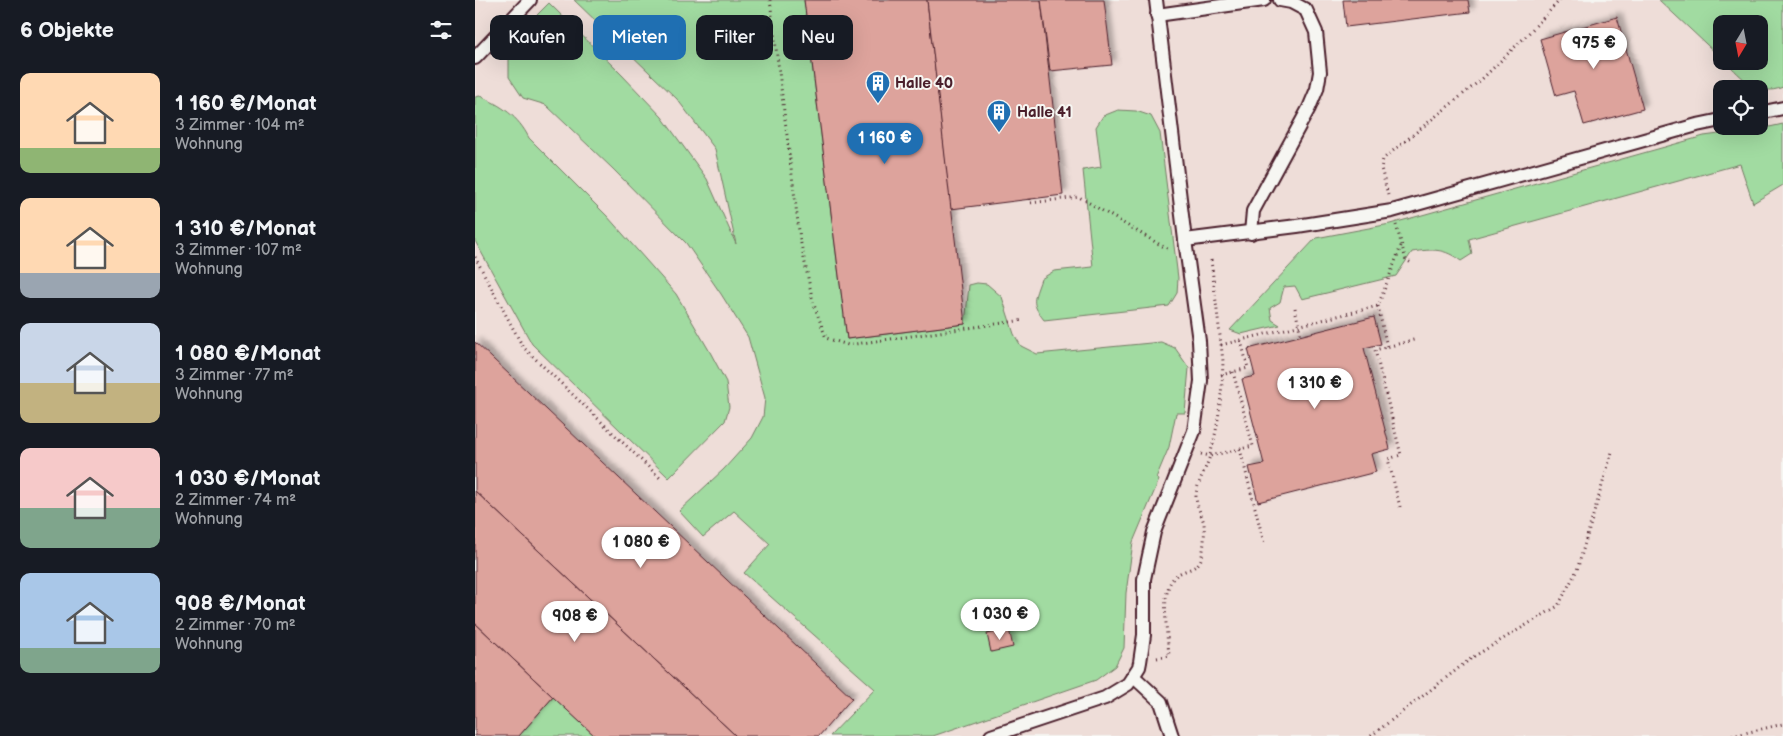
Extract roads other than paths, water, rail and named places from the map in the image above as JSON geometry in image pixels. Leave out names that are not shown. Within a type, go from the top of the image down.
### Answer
[{"type":"lane","points":[[475,58],[530,0]]},
{"type":"lane","points":[[991,736],[1105,698],[1128,684],[1139,667],[1140,662],[1144,635],[1144,579],[1154,532],[1194,431],[1201,381],[1198,335],[1155,0]]},
{"type":"lane","points":[[1157,15],[1264,0]]},
{"type":"lane","points":[[1251,233],[1253,211],[1309,108],[1317,89],[1320,72],[1316,32],[1306,10],[1291,2],[1280,0]]},
{"type":"lane","points":[[1768,111],[1783,108]]},
{"type":"lane","points":[[1185,240],[1251,233],[1392,210],[1713,122]]},
{"type":"lane","points":[[1133,676],[1161,702],[1172,736]]},
{"type":"place","name":"Halle 40","points":[[878,104]]},
{"type":"place","name":"Halle 41","points":[[999,133]]}]
